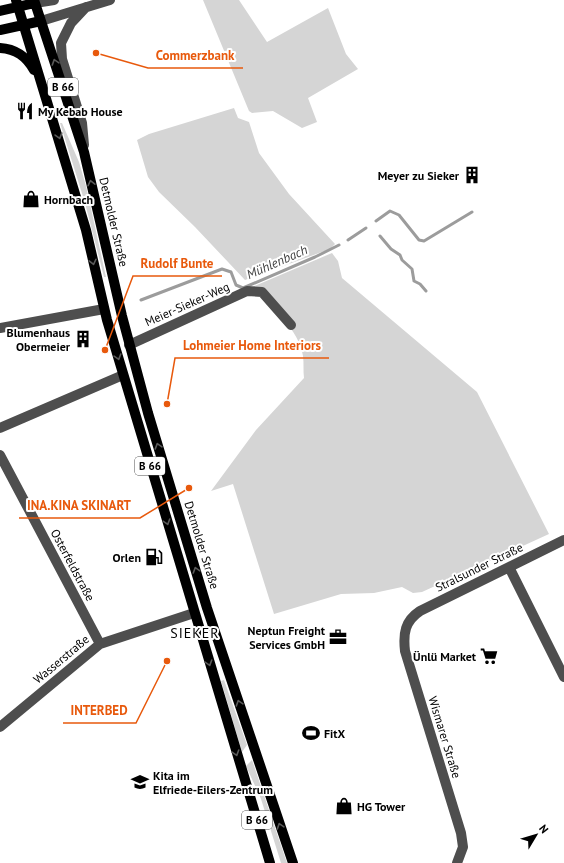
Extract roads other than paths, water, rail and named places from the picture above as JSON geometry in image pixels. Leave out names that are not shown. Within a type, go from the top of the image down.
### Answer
[{"type":"main road","points":[[0,11],[17,3],[35,2]]},
{"type":"main road","name":"Detmolder Straße","points":[[35,2],[84,152],[129,345],[207,608],[293,863]]},
{"type":"main road","name":"B 66","points":[[17,3],[86,230],[104,309],[123,375],[270,863]]},
{"type":"main road","points":[[0,30],[41,21]]},
{"type":"main road","points":[[0,48],[14,50],[22,55],[31,64],[43,86]]},
{"type":"street","points":[[35,2],[54,0]]},
{"type":"street","points":[[41,21],[110,0]]},
{"type":"street","points":[[84,152],[82,123],[62,59],[61,43],[71,23],[86,7]]},
{"type":"street","name":"Meier-Sieker-Weg","points":[[129,345],[247,291],[262,292],[291,325]]},
{"type":"street","points":[[0,328],[104,309]]},
{"type":"street","points":[[0,428],[123,375]]},
{"type":"street","name":"Osterfeldstraße","points":[[0,455],[100,644]]},
{"type":"street","name":"Stralsunder Straße","points":[[408,621],[420,611],[564,540]]},
{"type":"street","points":[[509,568],[564,676]]},
{"type":"street","name":"Wasserstraße","points":[[0,727],[100,644],[194,612]]},
{"type":"street","name":"Wismarer Straße","points":[[408,621],[404,638],[405,651],[461,833],[463,847],[460,862]]},
{"type":"waterway","name":"Mühlenbach","points":[[376,221],[390,211],[399,215],[419,240],[424,241],[472,212]]},
{"type":"waterway","name":"Mühlenbach","points":[[348,240],[366,228]]},
{"type":"waterway","name":"Mühlenbach","points":[[380,236],[412,269],[414,281],[420,284],[426,291]]},
{"type":"waterway","name":"Mühlenbach","points":[[141,300],[222,269],[231,272],[236,285],[243,288],[339,245]]},
{"type":"place","name":"Commerzbank","points":[[96,53]]},
{"type":"place","name":"My Kebab House","points":[[25,111]]},
{"type":"place","name":"Meyer zu Sieker","points":[[472,175]]},
{"type":"place","name":"Hornbach","points":[[31,199]]},
{"type":"place","name":"Blumenhaus Obermeier","points":[[83,339]]},
{"type":"place","name":"Rudolf Bunte","points":[[105,350]]},
{"type":"place","name":"Lohmeier Home Interiors","points":[[167,404]]},
{"type":"place","name":"INA.KINA SKINART","points":[[189,488]]},
{"type":"place","name":"Orlen","points":[[154,557]]},
{"type":"place","name":"Neptun Freight Services GmbH","points":[[338,637]]},
{"type":"place","name":"Ünlü Market","points":[[489,656]]},
{"type":"place","name":"INTERBED","points":[[167,661]]},
{"type":"place","name":"FitX","points":[[311,733]]},
{"type":"place","name":"Kita im Elfriede-Eilers-Zentrum","points":[[140,782]]},
{"type":"place","name":"HG Tower","points":[[344,806]]},
{"type":"district","name":"SIEKER","points":[[195,633]]}]
